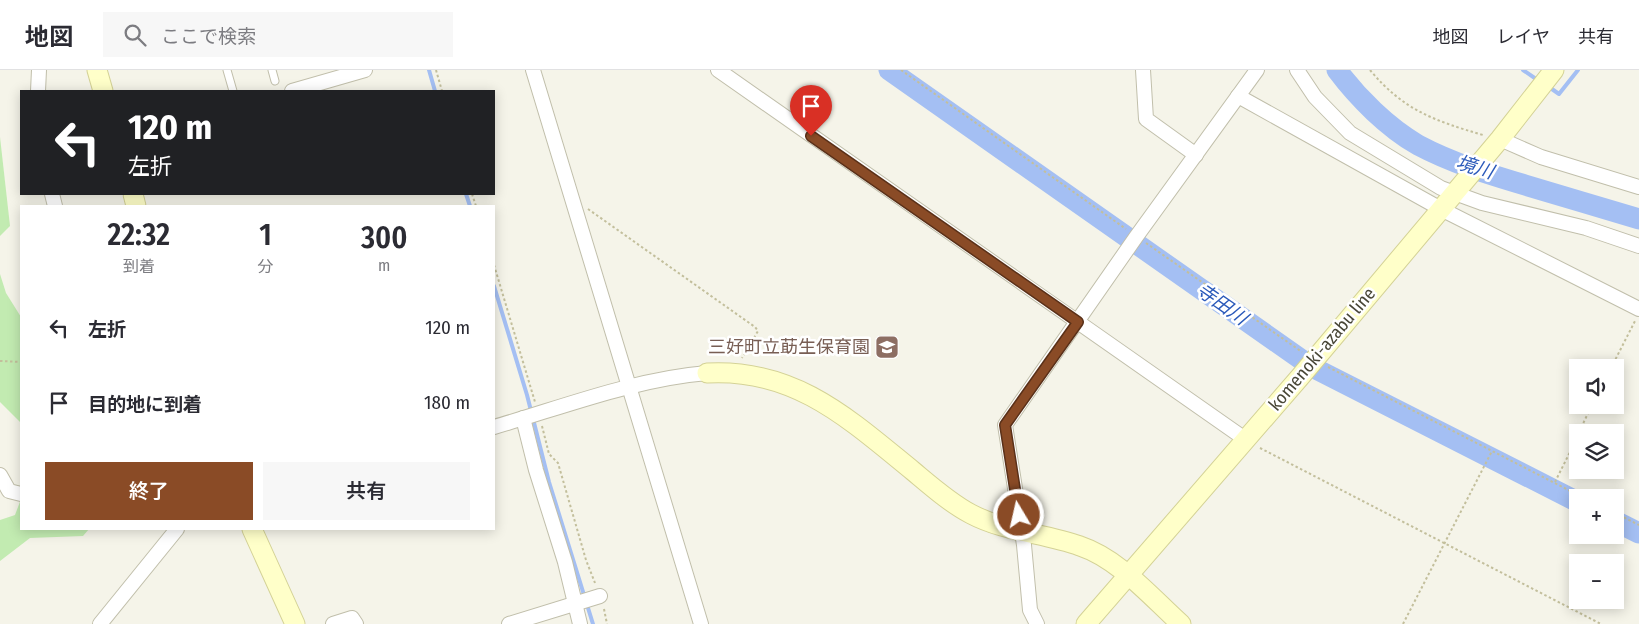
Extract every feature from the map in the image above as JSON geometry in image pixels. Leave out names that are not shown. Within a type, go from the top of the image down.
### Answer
[{"type":"main road","points":[[97,70],[104,90]]},
{"type":"main road","name":"komenoki-azabu line","points":[[1086,624],[1300,377],[1500,139],[1554,70]]},
{"type":"main road","points":[[707,373],[734,373],[763,377],[810,394],[840,413],[957,506],[986,521],[1022,533],[1080,546],[1104,558],[1182,624]]},
{"type":"main road","points":[[252,530],[295,624]]},
{"type":"street","points":[[38,90],[39,70]]},
{"type":"street","points":[[295,90],[365,70]]},
{"type":"street","points":[[533,70],[701,624]]},
{"type":"street","points":[[718,70],[1245,439]]},
{"type":"street","points":[[1143,70],[1146,119],[1196,155]]},
{"type":"street","points":[[1037,624],[1030,610],[1022,533],[1005,425],[1136,237],[1257,70]]},
{"type":"street","points":[[1297,70],[1315,97],[1350,133],[1383,155],[1442,188],[1482,203],[1586,228],[1639,246]]},
{"type":"street","points":[[1238,96],[1441,209],[1639,309]]},
{"type":"street","points":[[1500,139],[1541,157],[1639,187]]},
{"type":"street","points":[[495,427],[630,388],[678,376],[707,373]]},
{"type":"street","points":[[522,418],[536,470],[566,562],[580,624]]},
{"type":"street","points":[[0,475],[9,492],[20,494]]},
{"type":"street","points":[[100,624],[176,530]]},
{"type":"street","points":[[509,624],[598,597]]},
{"type":"street","points":[[333,624],[352,618],[356,624]]},
{"type":"lane","points":[[227,70],[233,90]]},
{"type":"lane","points":[[272,70],[275,81]]},
{"type":"path","points":[[436,70],[442,90]]},
{"type":"path","points":[[901,70],[1313,360],[1491,452],[1569,490]]},
{"type":"path","points":[[1370,70],[1401,99],[1419,112],[1445,124],[1500,139]]},
{"type":"path","points":[[573,202],[580,204],[755,327],[758,331],[754,341],[734,373]]},
{"type":"path","points":[[495,268],[550,454],[558,463],[607,624]]},
{"type":"path","points":[[1616,359],[1639,314]]},
{"type":"path","points":[[0,361],[20,362]]},
{"type":"path","points":[[1245,439],[1601,624]]},
{"type":"path","points":[[1403,624],[1491,452]]},
{"type":"path","points":[[1555,482],[1569,453]]},
{"type":"path","points":[[1624,518],[1639,526]]},
{"type":"green space","points":[[0,137],[10,226],[0,236]]},
{"type":"green space","points":[[0,274],[6,293],[20,315],[20,422],[0,402]]},
{"type":"green space","points":[[20,502],[20,530],[88,530],[83,536],[30,538],[0,561],[0,520],[15,515]]},
{"type":"waterway","points":[[429,70],[435,90]]},
{"type":"waterway","name":"寺田川","points":[[889,70],[1312,367],[1569,497]]},
{"type":"waterway","name":"境川","points":[[1337,70],[1354,91],[1384,121],[1418,145],[1457,163],[1639,219]]},
{"type":"waterway","points":[[1523,70],[1539,81]]},
{"type":"waterway","points":[[1549,87],[1559,94],[1578,70]]},
{"type":"waterway","points":[[466,195],[470,205]]},
{"type":"waterway","points":[[495,289],[527,395],[549,482],[593,624]]},
{"type":"waterway","name":"寺田川","points":[[1624,526],[1639,533]]},
{"type":"place","name":"三好町立莇生保育園","points":[[887,347]]},
{"type":"route","points":[[811,136],[1078,322],[1005,425],[1019,515]]}]
